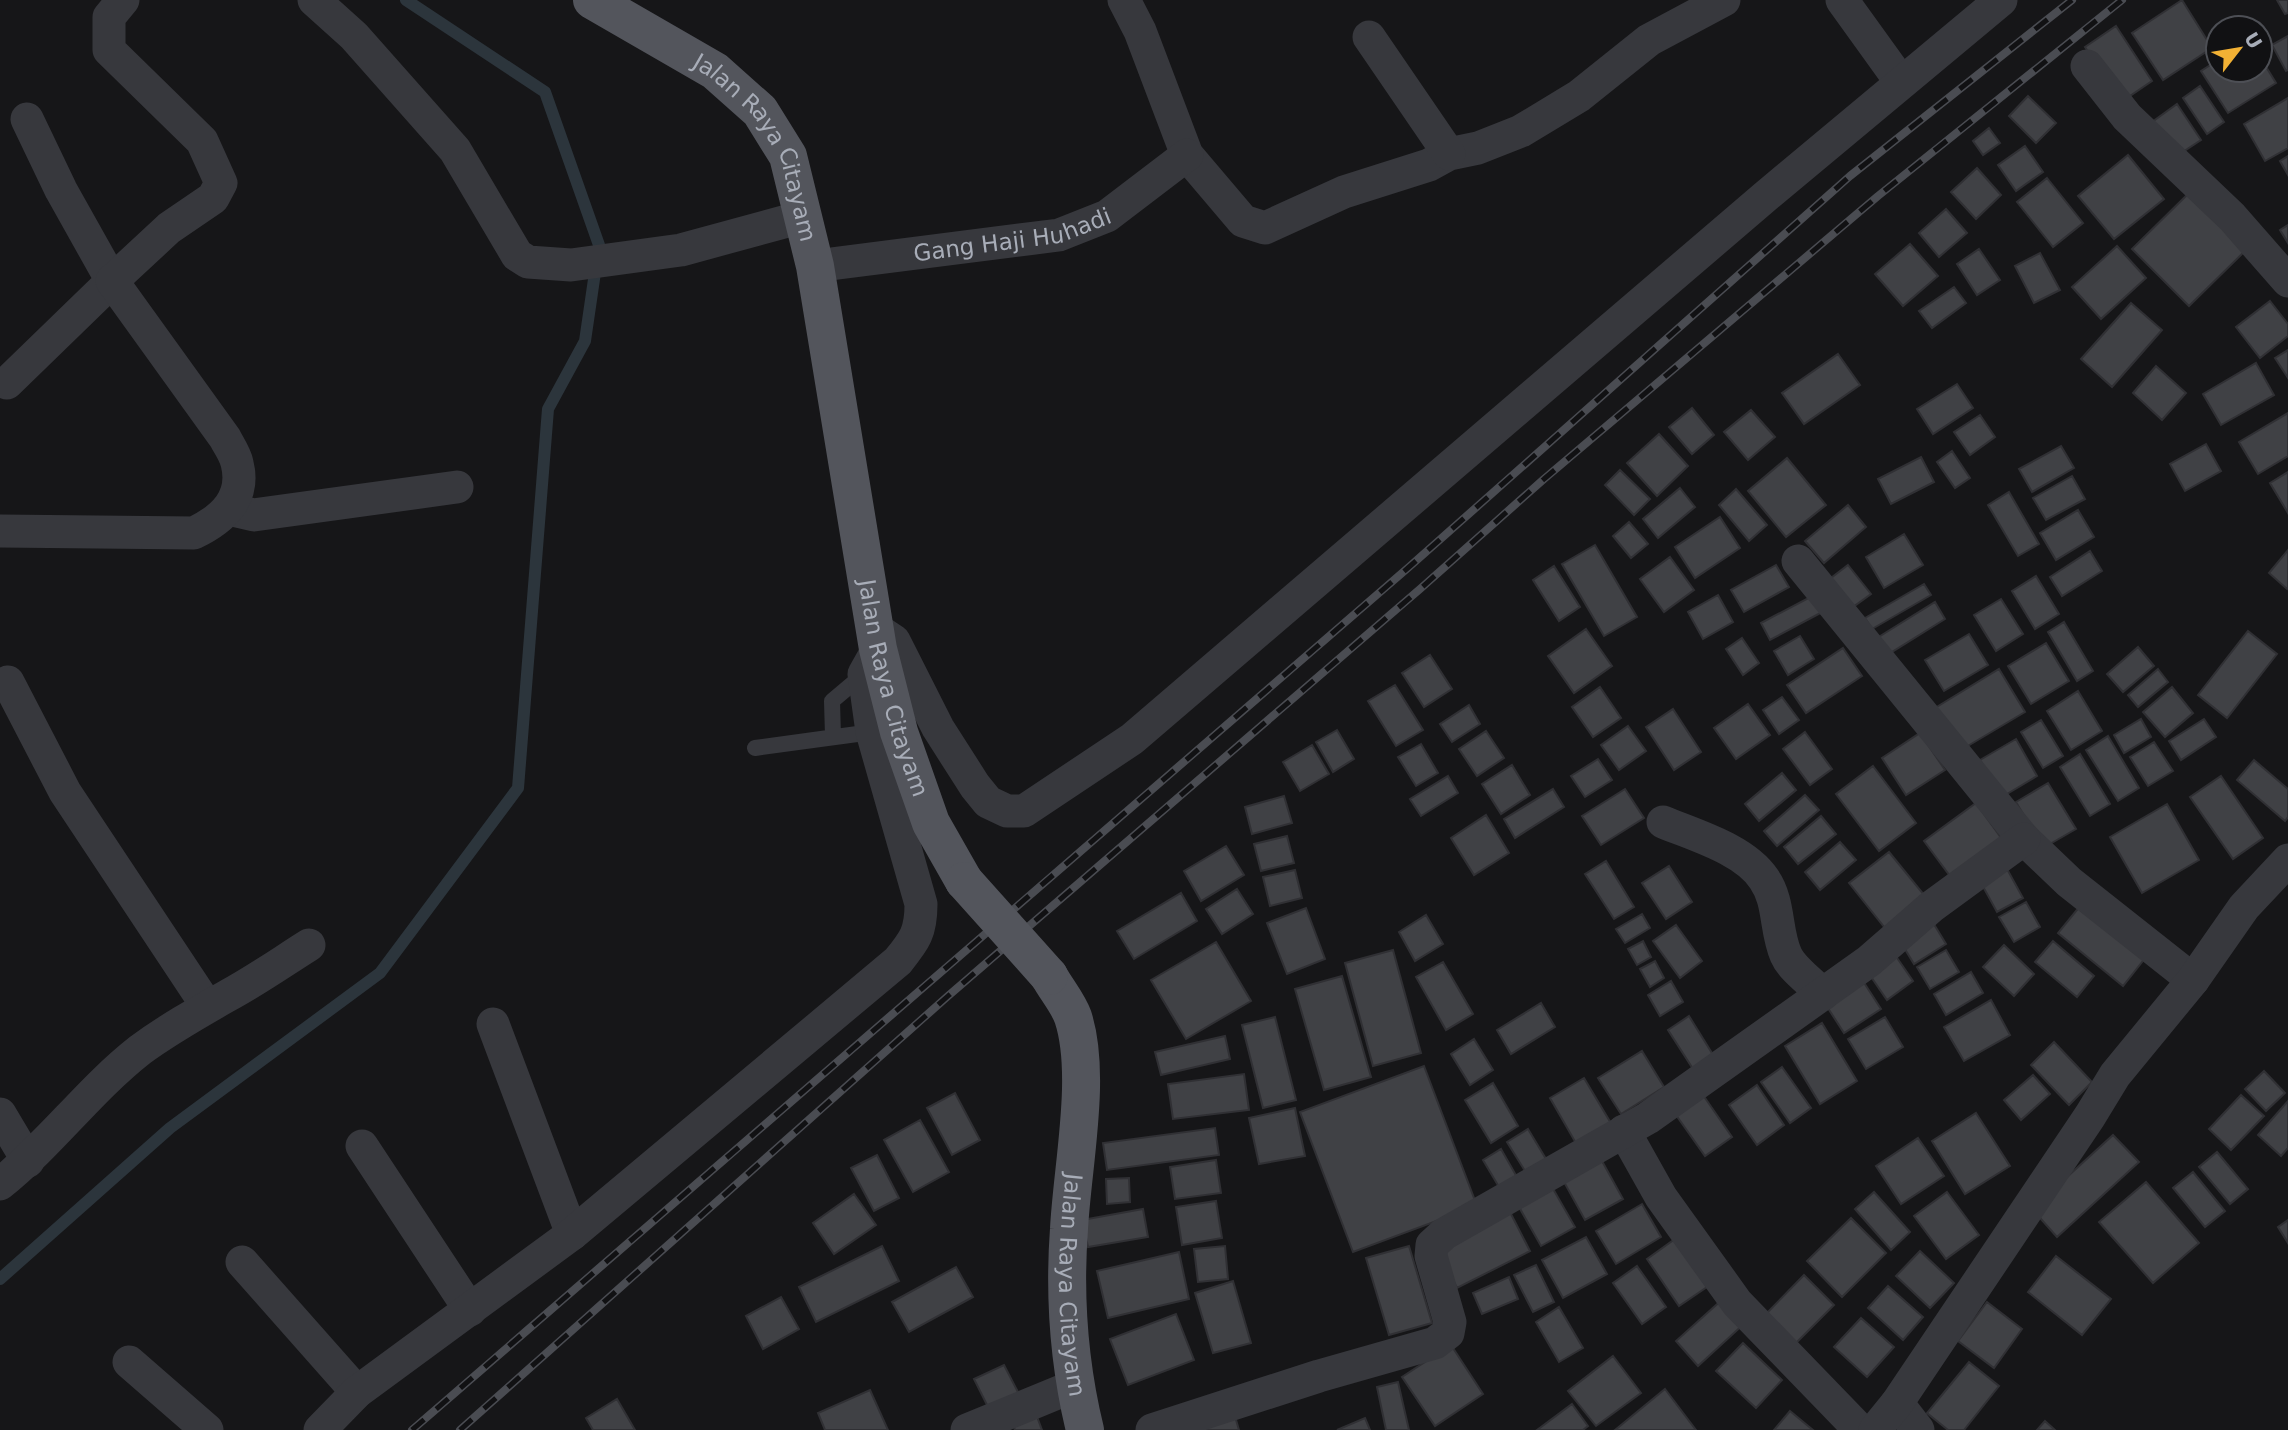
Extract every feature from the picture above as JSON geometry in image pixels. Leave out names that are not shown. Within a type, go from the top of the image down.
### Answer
[{"type":"main road","name":"Jalan Raya Citayam","points":[[592,0],[715,71],[760,111],[788,156],[815,266],[872,650],[899,732],[931,823],[964,881],[1049,976],[1073,1016],[1080,1058],[1080,1100],[1068,1231],[1067,1314],[1074,1386],[1085,1430]]},
{"type":"street","points":[[7,383],[169,228],[213,198],[221,183],[202,141],[109,50],[109,17],[123,0]]},
{"type":"street","points":[[314,0],[354,36],[455,150],[517,255],[528,262],[571,265],[681,250],[802,217]]},
{"type":"street","points":[[1124,0],[1140,31],[1187,155],[1243,221],[1265,228],[1344,192],[1429,165],[1449,154],[1478,148],[1521,131],[1579,96],[1649,40],[1724,0]]},
{"type":"street","points":[[1842,0],[1901,82]]},
{"type":"street","points":[[320,1430],[357,1391],[572,1234],[898,961],[917,938],[921,904],[872,732],[872,650],[894,641],[938,728],[975,786],[988,802],[1007,811],[1024,811],[1132,739],[1755,204],[2001,0]]},
{"type":"street","points":[[1369,37],[1449,154]]},
{"type":"street","points":[[2087,66],[2127,117],[2232,216],[2288,281]]},
{"type":"street","points":[[0,531],[194,533],[215,523],[228,509],[239,486],[237,462],[225,438],[112,281],[61,190],[27,119]]},
{"type":"street","name":"Gang Haji Huhadi","points":[[815,266],[1059,235],[1107,216],[1187,155]]},
{"type":"street","points":[[228,509],[254,515],[457,487]]},
{"type":"street","points":[[1798,561],[2024,839],[2069,882],[2193,980]]},
{"type":"street","points":[[8,682],[65,792],[207,1006]]},
{"type":"street","points":[[1662,822],[1714,842],[1748,861],[1764,878],[1775,900],[1781,940],[1787,958],[1823,994]]},
{"type":"street","points":[[1152,1430],[1319,1376],[1435,1343],[1448,1333],[1450,1322],[1431,1256],[1432,1245],[1444,1234],[1648,1118],[1869,961],[1931,907],[2024,839]]},
{"type":"street","points":[[1875,1430],[1896,1403],[2115,1075],[2193,980],[2244,907],[2288,860]]},
{"type":"street","points":[[0,1184],[28,1161],[92,1092],[140,1051],[207,1006],[309,945]]},
{"type":"street","points":[[493,1024],[572,1234]]},
{"type":"street","points":[[0,1114],[28,1161]]},
{"type":"street","points":[[1624,1131],[1661,1197],[1737,1303],[1860,1430]]},
{"type":"street","points":[[362,1146],[470,1310]]},
{"type":"street","points":[[242,1262],[357,1391]]},
{"type":"street","points":[[130,1362],[207,1430]]},
{"type":"street","points":[[967,1430],[1074,1386]]},
{"type":"street","points":[[1896,1403],[1917,1430]]},
{"type":"lane","points":[[833,736],[832,701],[872,650]]},
{"type":"lane","points":[[755,748],[872,732]]},
{"type":"building","points":[[2182,0],[2204,35],[2204,53],[2163,80],[2132,33]]},
{"type":"building","points":[[2277,0],[2288,0],[2288,13],[2285,14]]},
{"type":"building","points":[[2116,26],[2152,81],[2121,102],[2085,47]]},
{"type":"building","points":[[2288,36],[2286,71],[2274,49],[2274,44]]},
{"type":"building","points":[[2274,80],[2276,83],[2228,113],[2209,84],[2274,84]]},
{"type":"building","points":[[2200,86],[2224,122],[2207,134],[2183,98]]},
{"type":"building","points":[[2028,96],[2056,123],[2036,143],[2009,116]]},
{"type":"building","points":[[2288,98],[2288,148],[2265,161],[2244,124]]},
{"type":"building","points":[[2177,104],[2201,140],[2175,157],[2152,122]]},
{"type":"building","points":[[1989,128],[2000,143],[1983,155],[1973,141]]},
{"type":"building","points":[[2025,146],[2043,172],[2016,191],[1998,165]]},
{"type":"building","points":[[2128,155],[2164,199],[2114,239],[2078,196]]},
{"type":"building","points":[[2288,156],[2288,175],[2280,161]]},
{"type":"building","points":[[1977,168],[2001,195],[1976,219],[1951,192]]},
{"type":"building","points":[[2047,178],[2083,223],[2053,247],[2017,202]]},
{"type":"building","points":[[2189,193],[2246,250],[2189,306],[2132,249]]},
{"type":"building","points":[[1946,209],[1967,233],[1939,257],[1919,233]]},
{"type":"building","points":[[2288,225],[2288,243],[2280,230]]},
{"type":"building","points":[[1910,244],[1938,276],[1903,306],[1875,274]]},
{"type":"building","points":[[2117,246],[2146,278],[2101,319],[2072,287]]},
{"type":"building","points":[[1979,249],[2000,280],[1977,295],[1957,264]]},
{"type":"building","points":[[2040,253],[2060,290],[2034,303],[2015,266]]},
{"type":"building","points":[[1954,287],[1966,303],[1932,328],[1919,311]]},
{"type":"building","points":[[2270,301],[2288,324],[2288,336],[2260,358],[2236,327]]},
{"type":"building","points":[[2131,303],[2162,330],[2112,387],[2081,359]]},
{"type":"building","points":[[2288,350],[2288,378],[2275,358]]},
{"type":"building","points":[[1838,354],[1860,385],[1804,424],[1782,393]]},
{"type":"building","points":[[2256,363],[2274,395],[2221,425],[2203,394]]},
{"type":"building","points":[[2156,366],[2186,393],[2162,420],[2133,393]]},
{"type":"building","points":[[1957,384],[1973,408],[1933,434],[1917,409]]},
{"type":"building","points":[[1692,408],[1714,435],[1692,454],[1669,427]]},
{"type":"building","points":[[1751,410],[1775,437],[1748,460],[1724,432]]},
{"type":"building","points":[[2288,413],[2288,456],[2258,474],[2239,442]]},
{"type":"building","points":[[1980,415],[1995,437],[1970,455],[1954,432]]},
{"type":"building","points":[[1659,434],[1688,466],[1657,496],[1627,463]]},
{"type":"building","points":[[2206,444],[2221,471],[2185,491],[2170,464]]},
{"type":"building","points":[[2061,446],[2074,468],[2032,492],[2019,469]]},
{"type":"building","points":[[1952,451],[1970,478],[1955,488],[1937,462]]},
{"type":"building","points":[[1921,457],[1934,482],[1891,504],[1878,479]]},
{"type":"building","points":[[1787,458],[1826,505],[1786,537],[1748,491]]},
{"type":"building","points":[[1620,470],[1650,499],[1634,515],[1605,485]]},
{"type":"building","points":[[2288,472],[2288,513],[2270,483]]},
{"type":"building","points":[[2072,476],[2085,499],[2046,520],[2033,498]]},
{"type":"building","points":[[1680,488],[1695,507],[1658,538],[1643,519]]},
{"type":"building","points":[[1736,489],[1767,525],[1749,541],[1719,505]]},
{"type":"building","points":[[2009,492],[2039,544],[2018,556],[1988,505]]},
{"type":"building","points":[[1848,505],[1866,527],[1824,563],[1805,541]]},
{"type":"building","points":[[2078,510],[2094,537],[2056,560],[2040,533]]},
{"type":"building","points":[[1720,517],[1740,548],[1695,578],[1675,547]]},
{"type":"building","points":[[1629,522],[1648,544],[1631,558],[1613,536]]},
{"type":"building","points":[[1904,534],[1923,565],[1884,588],[1866,557]]},
{"type":"building","points":[[1595,545],[1637,617],[1604,636],[1562,564]]},
{"type":"building","points":[[2288,550],[2288,587],[2287,589],[2269,573]]},
{"type":"building","points":[[2090,551],[2102,571],[2062,596],[2050,577]]},
{"type":"building","points":[[1670,557],[1694,590],[1664,612],[1640,579]]},
{"type":"building","points":[[1776,565],[1789,587],[1744,612],[1731,590]]},
{"type":"building","points":[[1848,565],[1871,594],[1853,607],[1831,578]]},
{"type":"building","points":[[1554,566],[1580,607],[1559,621],[1533,580]]},
{"type":"building","points":[[2036,576],[2059,614],[2035,629],[2012,591]]},
{"type":"building","points":[[1924,584],[1931,595],[1872,629],[1865,618]]},
{"type":"building","points":[[1816,594],[1826,610],[1770,640],[1761,623]]},
{"type":"building","points":[[1718,595],[1733,622],[1703,639],[1688,612]]},
{"type":"building","points":[[2001,599],[2023,634],[1996,651],[1974,615]]},
{"type":"building","points":[[1935,602],[1945,619],[1887,655],[1877,638]]},
{"type":"building","points":[[2064,622],[2093,671],[2077,681],[2048,632]]},
{"type":"building","points":[[1586,629],[1612,666],[1574,693],[1548,656]]},
{"type":"building","points":[[2248,631],[2277,654],[2227,718],[2198,695]]},
{"type":"building","points":[[1969,634],[1988,665],[1944,691],[1925,660]]},
{"type":"building","points":[[1800,636],[1814,659],[1788,675],[1774,651]]},
{"type":"building","points":[[1742,638],[1759,663],[1743,675],[1726,649]]},
{"type":"building","points":[[2046,643],[2069,681],[2031,704],[2008,666]]},
{"type":"building","points":[[2138,647],[2154,666],[2123,692],[2107,674]]},
{"type":"building","points":[[1843,648],[1862,676],[1806,713],[1787,685]]},
{"type":"building","points":[[1430,655],[1452,689],[1424,707],[1402,673]]},
{"type":"building","points":[[1999,669],[2025,712],[1961,750],[1935,708]]},
{"type":"building","points":[[2158,669],[2168,682],[2138,707],[2128,695]]},
{"type":"building","points":[[1395,685],[1423,730],[1396,746],[1368,701]]},
{"type":"building","points":[[1600,687],[1621,718],[1593,737],[1572,707]]},
{"type":"building","points":[[2172,687],[2193,713],[2165,737],[2143,712]]},
{"type":"building","points":[[2078,691],[2102,731],[2071,750],[2047,711]]},
{"type":"building","points":[[1782,697],[1799,720],[1779,734],[1763,710]]},
{"type":"building","points":[[1748,704],[1770,735],[1736,759],[1714,728]]},
{"type":"building","points":[[1469,705],[1480,724],[1452,742],[1440,724]]},
{"type":"building","points":[[1673,709],[1701,752],[1674,770],[1646,727]]},
{"type":"building","points":[[2141,719],[2151,737],[2124,753],[2114,735]]},
{"type":"building","points":[[2204,719],[2216,737],[2181,760],[2169,741]]},
{"type":"building","points":[[2041,720],[2063,756],[2043,768],[2021,732]]},
{"type":"building","points":[[1628,726],[1646,751],[1619,770],[1601,745]]},
{"type":"building","points":[[1337,730],[1354,759],[1333,772],[1316,742]]},
{"type":"building","points":[[1486,731],[1504,758],[1477,776],[1459,749]]},
{"type":"building","points":[[1805,732],[1832,769],[1810,785],[1783,749]]},
{"type":"building","points":[[1920,733],[1945,770],[1906,795],[1882,758]]},
{"type":"building","points":[[2108,736],[2139,788],[2118,801],[2086,750]]},
{"type":"building","points":[[2016,739],[2037,776],[2002,797],[1980,760]]},
{"type":"building","points":[[2154,742],[2173,771],[2148,786],[2130,757]]},
{"type":"building","points":[[1421,744],[1438,773],[1416,786],[1398,757]]},
{"type":"building","points":[[1312,745],[1329,774],[1300,791],[1283,762]]},
{"type":"building","points":[[2080,754],[2110,804],[2090,816],[2060,767]]},
{"type":"building","points":[[1598,759],[1612,780],[1585,797],[1571,776]]},
{"type":"building","points":[[2254,760],[2288,789],[2288,817],[2285,821],[2237,780]]},
{"type":"building","points":[[1512,765],[1530,795],[1501,814],[1482,784]]},
{"type":"building","points":[[1873,766],[1916,823],[1879,851],[1836,794]]},
{"type":"building","points":[[1782,773],[1796,790],[1759,821],[1745,804]]},
{"type":"building","points":[[1448,776],[1458,793],[1421,816],[1410,799]]},
{"type":"building","points":[[2221,776],[2263,838],[2233,859],[2190,797]]},
{"type":"building","points":[[2048,783],[2076,829],[2043,848],[2016,802]]},
{"type":"building","points":[[1553,789],[1564,807],[1515,838],[1504,819]]},
{"type":"building","points":[[1625,789],[1644,818],[1601,845],[1582,816]]},
{"type":"building","points":[[1805,795],[1819,810],[1777,846],[1764,831]]},
{"type":"building","points":[[1284,796],[1292,823],[1252,834],[1245,807]]},
{"type":"building","points":[[1976,803],[2004,842],[1953,880],[1924,841]]},
{"type":"building","points":[[2167,804],[2199,860],[2142,893],[2110,837]]},
{"type":"building","points":[[1486,815],[1509,853],[1474,875],[1451,838]]},
{"type":"building","points":[[1821,816],[1836,834],[1798,864],[1784,847]]},
{"type":"building","points":[[1287,836],[1294,863],[1261,871],[1254,844]]},
{"type":"building","points":[[1840,842],[1856,860],[1820,890],[1805,872]]},
{"type":"building","points":[[1226,846],[1244,875],[1201,901],[1184,871]]},
{"type":"building","points":[[1889,852],[1925,896],[1885,928],[1849,883]]},
{"type":"building","points":[[1606,861],[1634,907],[1614,919],[1585,874]]},
{"type":"building","points":[[1669,866],[1692,902],[1666,919],[1642,883]]},
{"type":"building","points":[[2007,869],[2023,898],[1997,912],[1981,883]]},
{"type":"building","points":[[1295,870],[1302,898],[1270,906],[1263,877]]},
{"type":"building","points":[[1237,889],[1253,914],[1222,934],[1206,909]]},
{"type":"building","points":[[1181,893],[1197,921],[1134,959],[1117,931]]},
{"type":"building","points":[[2085,900],[2150,952],[2123,986],[2058,933]]},
{"type":"building","points":[[2026,902],[2040,927],[2014,942],[1999,917]]},
{"type":"building","points":[[1306,908],[1325,959],[1287,974],[1267,923]]},
{"type":"building","points":[[1642,914],[1650,928],[1625,943],[1616,929]]},
{"type":"building","points":[[1426,915],[1443,944],[1415,961],[1399,932]]},
{"type":"building","points":[[1932,921],[1946,944],[1914,964],[1900,941]]},
{"type":"building","points":[[1676,925],[1702,961],[1680,978],[1653,941]]},
{"type":"building","points":[[1643,941],[1651,957],[1637,965],[1628,949]]},
{"type":"building","points":[[2053,941],[2094,976],[2077,997],[2035,962]]},
{"type":"building","points":[[1216,942],[1251,1001],[1186,1039],[1151,980]]},
{"type":"building","points":[[2004,945],[2034,974],[2014,996],[1983,967]]},
{"type":"building","points":[[1393,950],[1421,1053],[1373,1066],[1345,963]]},
{"type":"building","points":[[1946,950],[1959,972],[1930,989],[1917,967]]},
{"type":"building","points":[[1893,952],[1913,981],[1887,1000],[1867,971]]},
{"type":"building","points":[[1655,961],[1664,978],[1650,987],[1640,969]]},
{"type":"building","points":[[1443,962],[1473,1014],[1446,1030],[1416,977]]},
{"type":"building","points":[[1971,972],[1983,993],[1946,1015],[1934,994]]},
{"type":"building","points":[[1342,976],[1371,1077],[1324,1090],[1295,989]]},
{"type":"building","points":[[1861,978],[1881,1009],[1844,1033],[1824,1002]]},
{"type":"building","points":[[1671,981],[1683,1002],[1660,1016],[1648,995]]},
{"type":"building","points":[[1991,1000],[2010,1035],[1964,1061],[1944,1027]]},
{"type":"building","points":[[1541,1003],[1555,1027],[1511,1054],[1497,1030]]},
{"type":"building","points":[[1689,1016],[1715,1058],[1695,1072],[1668,1030]]},
{"type":"building","points":[[1275,1017],[1296,1100],[1263,1108],[1242,1025]]},
{"type":"building","points":[[1885,1017],[1903,1047],[1866,1069],[1848,1039]]},
{"type":"building","points":[[1822,1023],[1857,1081],[1820,1104],[1785,1046]]},
{"type":"building","points":[[1225,1036],[1230,1059],[1161,1075],[1155,1052]]},
{"type":"building","points":[[1474,1039],[1493,1070],[1470,1085],[1451,1054]]},
{"type":"building","points":[[2054,1042],[2092,1082],[2069,1105],[2031,1065]]},
{"type":"building","points":[[1642,1051],[1664,1087],[1621,1114],[1598,1078]]},
{"type":"building","points":[[1424,1066],[1477,1206],[1353,1252],[1300,1112]]},
{"type":"building","points":[[1782,1067],[1811,1108],[1790,1123],[1761,1082]]},
{"type":"building","points":[[2264,1071],[2285,1093],[2266,1111],[2245,1089]]},
{"type":"building","points":[[1244,1074],[1249,1110],[1173,1119],[1168,1084]]},
{"type":"building","points":[[2033,1075],[2050,1094],[2021,1120],[2004,1100]]},
{"type":"building","points":[[1584,1078],[1612,1125],[1577,1145],[1550,1098]]},
{"type":"building","points":[[1493,1083],[1518,1126],[1491,1143],[1465,1100]]},
{"type":"building","points":[[1757,1085],[1784,1125],[1757,1145],[1729,1105]]},
{"type":"building","points":[[955,1093],[980,1140],[952,1155],[927,1108]]},
{"type":"building","points":[[1703,1095],[1732,1137],[1705,1156],[1676,1115]]},
{"type":"building","points":[[2241,1095],[2264,1116],[2231,1150],[2209,1129]]},
{"type":"building","points":[[2288,1101],[2288,1148],[2281,1156],[2258,1135]]},
{"type":"building","points":[[1295,1108],[1305,1156],[1259,1164],[1249,1118]]},
{"type":"building","points":[[1976,1113],[2010,1166],[1965,1194],[1932,1141]]},
{"type":"building","points":[[920,1120],[949,1172],[913,1192],[884,1140]]},
{"type":"building","points":[[1215,1128],[1219,1155],[1107,1170],[1103,1143]]},
{"type":"building","points":[[1528,1129],[1546,1159],[1525,1171],[1507,1142]]},
{"type":"building","points":[[2113,1135],[2139,1162],[2057,1237],[2032,1209]]},
{"type":"building","points":[[1918,1138],[1944,1176],[1901,1204],[1876,1166]]},
{"type":"building","points":[[1501,1149],[1517,1177],[1499,1187],[1483,1160]]},
{"type":"building","points":[[2217,1152],[2248,1189],[2230,1204],[2199,1167]]},
{"type":"building","points":[[877,1155],[899,1198],[874,1211],[851,1168]]},
{"type":"building","points":[[1216,1160],[1221,1193],[1175,1199],[1170,1167]]},
{"type":"building","points":[[1602,1161],[1623,1199],[1585,1220],[1564,1182]]},
{"type":"building","points":[[2193,1172],[2225,1211],[2205,1227],[2173,1188]]},
{"type":"building","points":[[1129,1178],[1130,1202],[1107,1204],[1106,1179]]},
{"type":"building","points":[[2146,1182],[2199,1243],[2153,1283],[2099,1222]]},
{"type":"building","points":[[1552,1187],[1575,1227],[1541,1246],[1519,1207]]},
{"type":"building","points":[[1874,1192],[1910,1232],[1891,1250],[1855,1209]]},
{"type":"building","points":[[1947,1192],[1979,1235],[1946,1259],[1914,1216]]},
{"type":"building","points":[[854,1194],[876,1225],[834,1254],[813,1223]]},
{"type":"building","points":[[1216,1201],[1222,1238],[1182,1245],[1176,1207]]},
{"type":"building","points":[[1642,1204],[1661,1237],[1616,1264],[1596,1231]]},
{"type":"building","points":[[1143,1209],[1148,1237],[1088,1247],[1082,1220]]},
{"type":"building","points":[[1510,1212],[1530,1251],[1457,1288],[1437,1249]]},
{"type":"building","points":[[1851,1218],[1886,1253],[1842,1297],[1807,1261]]},
{"type":"building","points":[[2288,1220],[2288,1243],[2278,1227]]},
{"type":"building","points":[[1586,1237],[1607,1274],[1563,1298],[1542,1260]]},
{"type":"building","points":[[1675,1239],[1707,1287],[1679,1306],[1647,1259]]},
{"type":"building","points":[[882,1246],[899,1281],[816,1322],[799,1287]]},
{"type":"building","points":[[1225,1246],[1228,1279],[1198,1282],[1194,1249]]},
{"type":"building","points":[[1409,1246],[1432,1323],[1389,1335],[1366,1258]]},
{"type":"building","points":[[1920,1251],[1954,1283],[1930,1308],[1896,1276]]},
{"type":"building","points":[[1179,1252],[1189,1299],[1108,1318],[1097,1271]]},
{"type":"building","points":[[2056,1256],[2111,1299],[2082,1335],[2028,1292]]},
{"type":"building","points":[[1536,1265],[1554,1302],[1533,1312],[1514,1275]]},
{"type":"building","points":[[1637,1266],[1666,1307],[1642,1324],[1613,1283]]},
{"type":"building","points":[[956,1267],[973,1297],[909,1332],[892,1302]]},
{"type":"building","points":[[1804,1275],[1834,1305],[1793,1346],[1763,1317]]},
{"type":"building","points":[[1509,1277],[1518,1299],[1482,1314],[1473,1293]]},
{"type":"building","points":[[1233,1281],[1251,1343],[1213,1353],[1195,1293]]},
{"type":"building","points":[[1888,1286],[1923,1317],[1903,1340],[1868,1308]]},
{"type":"building","points":[[781,1297],[799,1329],[763,1349],[746,1316]]},
{"type":"building","points":[[1724,1298],[1746,1322],[1698,1366],[1676,1341]]},
{"type":"building","points":[[1987,1302],[2022,1329],[1994,1368],[1958,1341]]},
{"type":"building","points":[[1559,1307],[1583,1348],[1559,1362],[1536,1322]]},
{"type":"building","points":[[1176,1314],[1194,1360],[1128,1385],[1110,1339]]},
{"type":"building","points":[[1861,1318],[1894,1347],[1867,1377],[1834,1347]]},
{"type":"building","points":[[1743,1343],[1782,1380],[1756,1408],[1716,1371]]},
{"type":"building","points":[[1451,1345],[1483,1394],[1435,1426],[1402,1377]]},
{"type":"building","points":[[1613,1356],[1641,1393],[1596,1426],[1568,1391]]},
{"type":"building","points":[[1969,1362],[1999,1386],[1964,1430],[1948,1430],[1927,1413]]},
{"type":"building","points":[[1004,1365],[1019,1394],[989,1409],[974,1379]]},
{"type":"building","points":[[1398,1382],[1409,1430],[1386,1430],[1377,1387]]},
{"type":"building","points":[[1665,1389],[1696,1430],[1615,1430]]},
{"type":"building","points":[[870,1390],[888,1430],[825,1430],[818,1413]]},
{"type":"building","points":[[617,1399],[635,1430],[593,1430],[586,1418]]},
{"type":"building","points":[[1572,1404],[1588,1426],[1583,1430],[1537,1430]]},
{"type":"building","points":[[1790,1411],[1813,1430],[1774,1430]]},
{"type":"building","points":[[1234,1413],[1239,1430],[1177,1430]]},
{"type":"building","points":[[1036,1414],[1042,1430],[1015,1430],[1012,1422]]},
{"type":"building","points":[[1365,1418],[1370,1430],[1337,1430]]},
{"type":"building","points":[[2045,1421],[2055,1430],[2037,1430]]},
{"type":"waterway","points":[[0,1279],[170,1128],[380,973],[518,788],[548,409],[585,341],[599,245],[545,92],[406,0]]},
{"type":"railway","points":[[412,1430],[1409,567],[1850,176],[2072,0]]},
{"type":"railway","points":[[460,1430],[948,996],[1544,479],[1878,196],[2122,0]]}]
